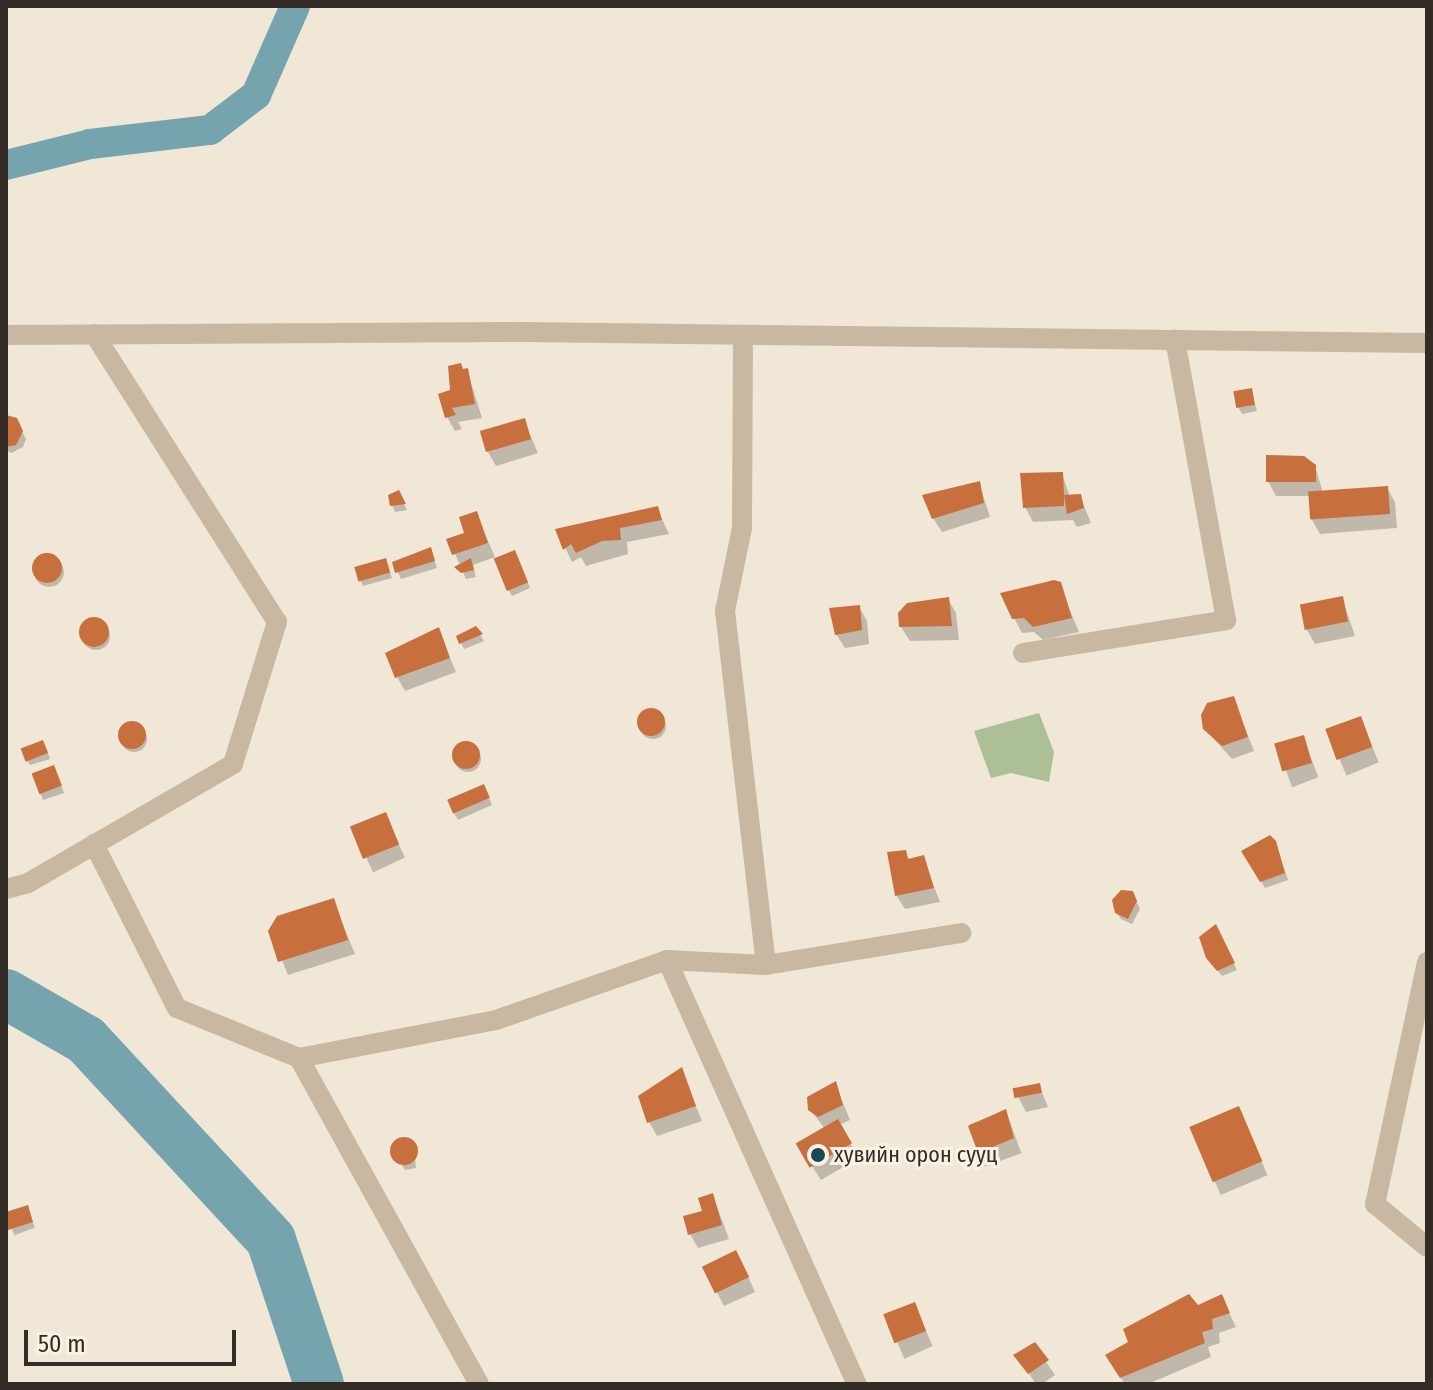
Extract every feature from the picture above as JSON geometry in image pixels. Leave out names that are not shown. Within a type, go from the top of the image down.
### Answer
[{"type":"street","points":[[6,889],[28,883],[233,764],[277,622],[94,334]]},
{"type":"street","points":[[6,335],[743,335],[1427,343]]},
{"type":"street","points":[[743,335],[742,528],[725,611],[766,965]]},
{"type":"street","points":[[1023,653],[1226,620],[1175,340]]},
{"type":"street","points":[[94,844],[177,1008],[299,1058],[496,1020],[667,960],[766,965],[961,933]]},
{"type":"street","points":[[667,960],[857,1384]]},
{"type":"street","points":[[1427,962],[1375,1204],[1427,1247]]},
{"type":"street","points":[[299,1058],[479,1384]]},
{"type":"green space","points":[[1039,713],[1054,752],[1049,782],[1011,773],[991,778],[974,731]]},
{"type":"building","points":[[461,363],[463,369],[468,368],[475,404],[452,408],[456,415],[445,418],[438,394],[450,390],[448,366]]},
{"type":"building","points":[[1252,388],[1255,405],[1236,408],[1233,391]]},
{"type":"building","points":[[6,415],[17,418],[23,431],[16,445],[6,447]]},
{"type":"building","points":[[525,418],[531,439],[486,452],[480,431]]},
{"type":"building","points":[[1266,455],[1304,456],[1316,465],[1316,482],[1266,482]]},
{"type":"building","points":[[1063,472],[1064,506],[1023,508],[1020,473]]},
{"type":"building","points":[[980,481],[984,503],[932,519],[922,495]]},
{"type":"building","points":[[1388,486],[1390,514],[1310,520],[1308,492]]},
{"type":"building","points":[[399,490],[406,504],[390,506],[388,495]]},
{"type":"building","points":[[1081,494],[1084,508],[1067,514],[1064,495]]},
{"type":"building","points":[[658,506],[662,520],[620,528],[621,540],[602,541],[576,553],[571,544],[563,550],[555,529]]},
{"type":"building","points":[[477,511],[488,543],[452,555],[446,539],[464,533],[459,517]]},
{"type":"building","points":[[431,547],[435,561],[395,573],[392,562]]},
{"type":"building","points":[[515,550],[528,582],[507,591],[494,559]]},
{"type":"building","points":[[47,553],[58,557],[62,568],[58,579],[47,583],[36,579],[32,568],[36,557]]},
{"type":"building","points":[[386,558],[390,572],[358,582],[354,567]]},
{"type":"building","points":[[471,558],[474,570],[461,573],[454,567]]},
{"type":"building","points":[[1054,580],[1061,582],[1072,618],[1033,627],[1024,618],[1012,619],[1000,593]]},
{"type":"building","points":[[1343,596],[1348,622],[1305,630],[1300,604]]},
{"type":"building","points":[[949,597],[952,626],[899,627],[898,613],[907,603]]},
{"type":"building","points":[[860,605],[862,630],[835,635],[829,608]]},
{"type":"building","points":[[94,617],[105,621],[109,632],[105,643],[94,647],[83,643],[79,632],[83,621]]},
{"type":"building","points":[[476,626],[483,634],[459,644],[456,636]]},
{"type":"building","points":[[439,627],[450,658],[395,678],[385,653]]},
{"type":"building","points":[[1234,696],[1248,737],[1222,746],[1203,729],[1201,715],[1207,703]]},
{"type":"building","points":[[651,708],[661,712],[665,722],[661,732],[651,736],[641,732],[637,722],[641,712]]},
{"type":"building","points":[[1361,716],[1372,747],[1337,760],[1325,729]]},
{"type":"building","points":[[132,721],[142,725],[146,735],[142,745],[132,749],[122,745],[118,735],[122,725]]},
{"type":"building","points":[[1304,735],[1312,763],[1282,771],[1274,744]]},
{"type":"building","points":[[43,740],[48,753],[26,762],[21,749]]},
{"type":"building","points":[[466,741],[476,745],[480,755],[476,765],[466,769],[456,765],[452,755],[456,745]]},
{"type":"building","points":[[54,765],[62,786],[39,794],[32,774]]},
{"type":"building","points":[[484,784],[490,798],[453,813],[447,800]]},
{"type":"building","points":[[386,812],[399,844],[363,859],[350,827]]},
{"type":"building","points":[[1270,835],[1276,841],[1285,873],[1260,882],[1241,851]]},
{"type":"building","points":[[906,850],[908,859],[924,855],[934,888],[895,896],[887,852]]},
{"type":"building","points":[[1121,890],[1133,891],[1137,901],[1128,919],[1115,913],[1112,900]]},
{"type":"building","points":[[334,898],[348,940],[278,962],[268,931],[277,916]]},
{"type":"building","points":[[1216,924],[1235,963],[1217,971],[1206,958],[1199,937]]},
{"type":"building","points":[[682,1067],[696,1106],[647,1123],[638,1096]]},
{"type":"building","name":"хувийн орон сууц","points":[[836,1081],[843,1105],[818,1117],[808,1110],[807,1097]]},
{"type":"building","points":[[1040,1083],[1042,1093],[1014,1098],[1013,1088]]},
{"type":"building","points":[[1239,1106],[1262,1161],[1213,1182],[1189,1127]]},
{"type":"building","name":"хувийн орон сууц","points":[[1006,1109],[1014,1138],[978,1153],[968,1126]]},
{"type":"building","name":"хувийн орон сууц","points":[[838,1119],[852,1143],[810,1168],[796,1144]]},
{"type":"building","points":[[404,1137],[414,1141],[418,1151],[414,1161],[404,1165],[394,1161],[390,1151],[394,1141]]},
{"type":"building","points":[[713,1193],[722,1225],[688,1235],[683,1216],[702,1211],[698,1198]]},
{"type":"building","points":[[28,1205],[33,1222],[8,1230],[6,1212]]},
{"type":"building","points":[[736,1250],[749,1277],[715,1294],[702,1267]]},
{"type":"building","points":[[1189,1294],[1198,1305],[1222,1294],[1230,1313],[1212,1319],[1213,1329],[1202,1332],[1205,1343],[1120,1378],[1105,1355],[1128,1342],[1123,1329]]},
{"type":"building","points":[[915,1302],[926,1331],[894,1343],[883,1314]]},
{"type":"building","points":[[1035,1342],[1049,1360],[1028,1374],[1013,1355]]},
{"type":"waterway","points":[[6,165],[90,144],[210,130],[256,95],[295,6]]},
{"type":"waterway","points":[[6,994],[86,1040],[271,1240],[319,1384]]},
{"type":"place","name":"хувийн орон сууц","points":[[818,1155]]}]
